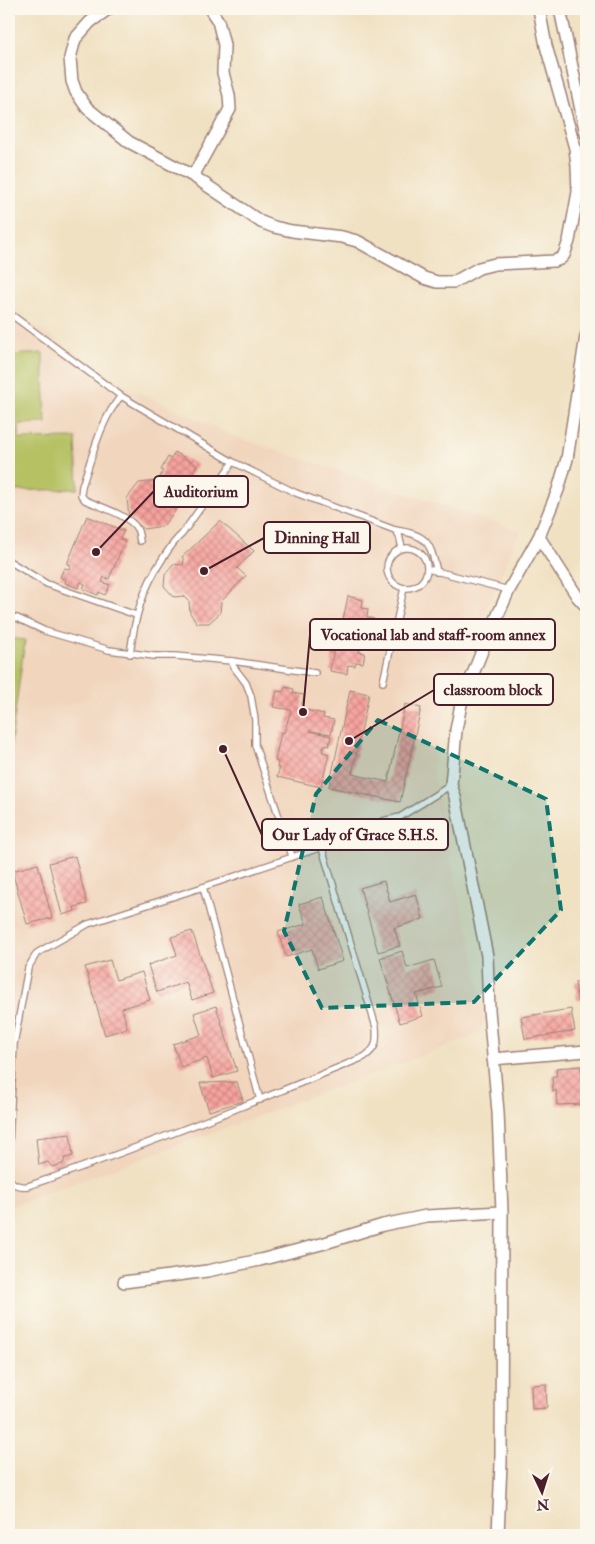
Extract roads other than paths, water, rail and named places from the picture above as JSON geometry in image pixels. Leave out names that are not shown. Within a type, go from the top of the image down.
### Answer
[{"type":"street","points":[[108,9],[90,22],[75,39],[70,58],[72,81],[76,92],[87,108],[129,142],[193,176],[268,225],[292,231],[342,236],[357,241],[424,278],[437,282],[454,282],[479,268],[495,264],[554,261],[560,258],[567,250],[578,192],[575,148],[546,46],[539,9]]},
{"type":"street","points":[[193,176],[230,108],[223,72],[224,45],[218,21],[210,9]]},
{"type":"street","points":[[560,9],[582,94],[586,134]]},
{"type":"street","points":[[498,1535],[501,1463],[502,1212],[498,1112],[489,1010],[487,956],[456,796],[451,785],[456,730],[461,704],[509,590],[538,537],[558,490],[567,459],[586,336]]},
{"type":"street","points":[[538,537],[577,596],[586,606]]},
{"type":"street","points":[[493,1059],[586,1051]]},
{"type":"street","points":[[124,1282],[207,1271],[260,1260],[383,1225],[426,1216],[502,1212]]},
{"type":"lane","points":[[9,313],[121,396],[233,462],[296,493],[395,530],[419,535],[424,539],[432,552],[437,572]]},
{"type":"lane","points":[[121,396],[112,406],[103,425],[82,486],[81,495],[85,500],[126,518],[134,524],[138,530],[140,541]]},
{"type":"lane","points":[[130,654],[136,615],[148,584],[158,565],[174,540],[182,534],[233,462]]},
{"type":"lane","points":[[395,530],[399,535],[402,548]]},
{"type":"lane","points":[[402,548],[414,548],[424,556],[428,570],[422,582],[410,588],[404,588],[392,582],[386,570],[387,563],[394,552],[402,548]]},
{"type":"lane","points":[[9,561],[47,584],[136,615]]},
{"type":"lane","points":[[428,570],[509,590]]},
{"type":"lane","points":[[383,682],[404,588]]},
{"type":"lane","points":[[9,617],[17,618],[45,631],[76,641],[130,654],[232,661],[316,673]]},
{"type":"lane","points":[[232,661],[233,666],[246,683],[251,696],[255,720],[255,745],[292,856]]},
{"type":"lane","points":[[9,1143],[14,1044],[28,968],[37,953],[88,924],[358,835],[383,821],[400,817],[451,785]]},
{"type":"lane","points":[[9,1178],[15,1185],[28,1186],[111,1158],[260,1100],[372,1052],[377,1039],[376,1027],[322,848]]},
{"type":"lane","points":[[203,887],[260,1100]]},
{"type":"place","name":"Auditorium","points":[[96,552]]},
{"type":"place","name":"Dinning Hall","points":[[204,571]]},
{"type":"place","name":"Vocational lab and staff-room annex","points":[[303,712]]},
{"type":"place","name":"classroom block","points":[[349,741]]},
{"type":"place","name":"Our Lady of Grace S.H.S.","points":[[223,749]]}]
